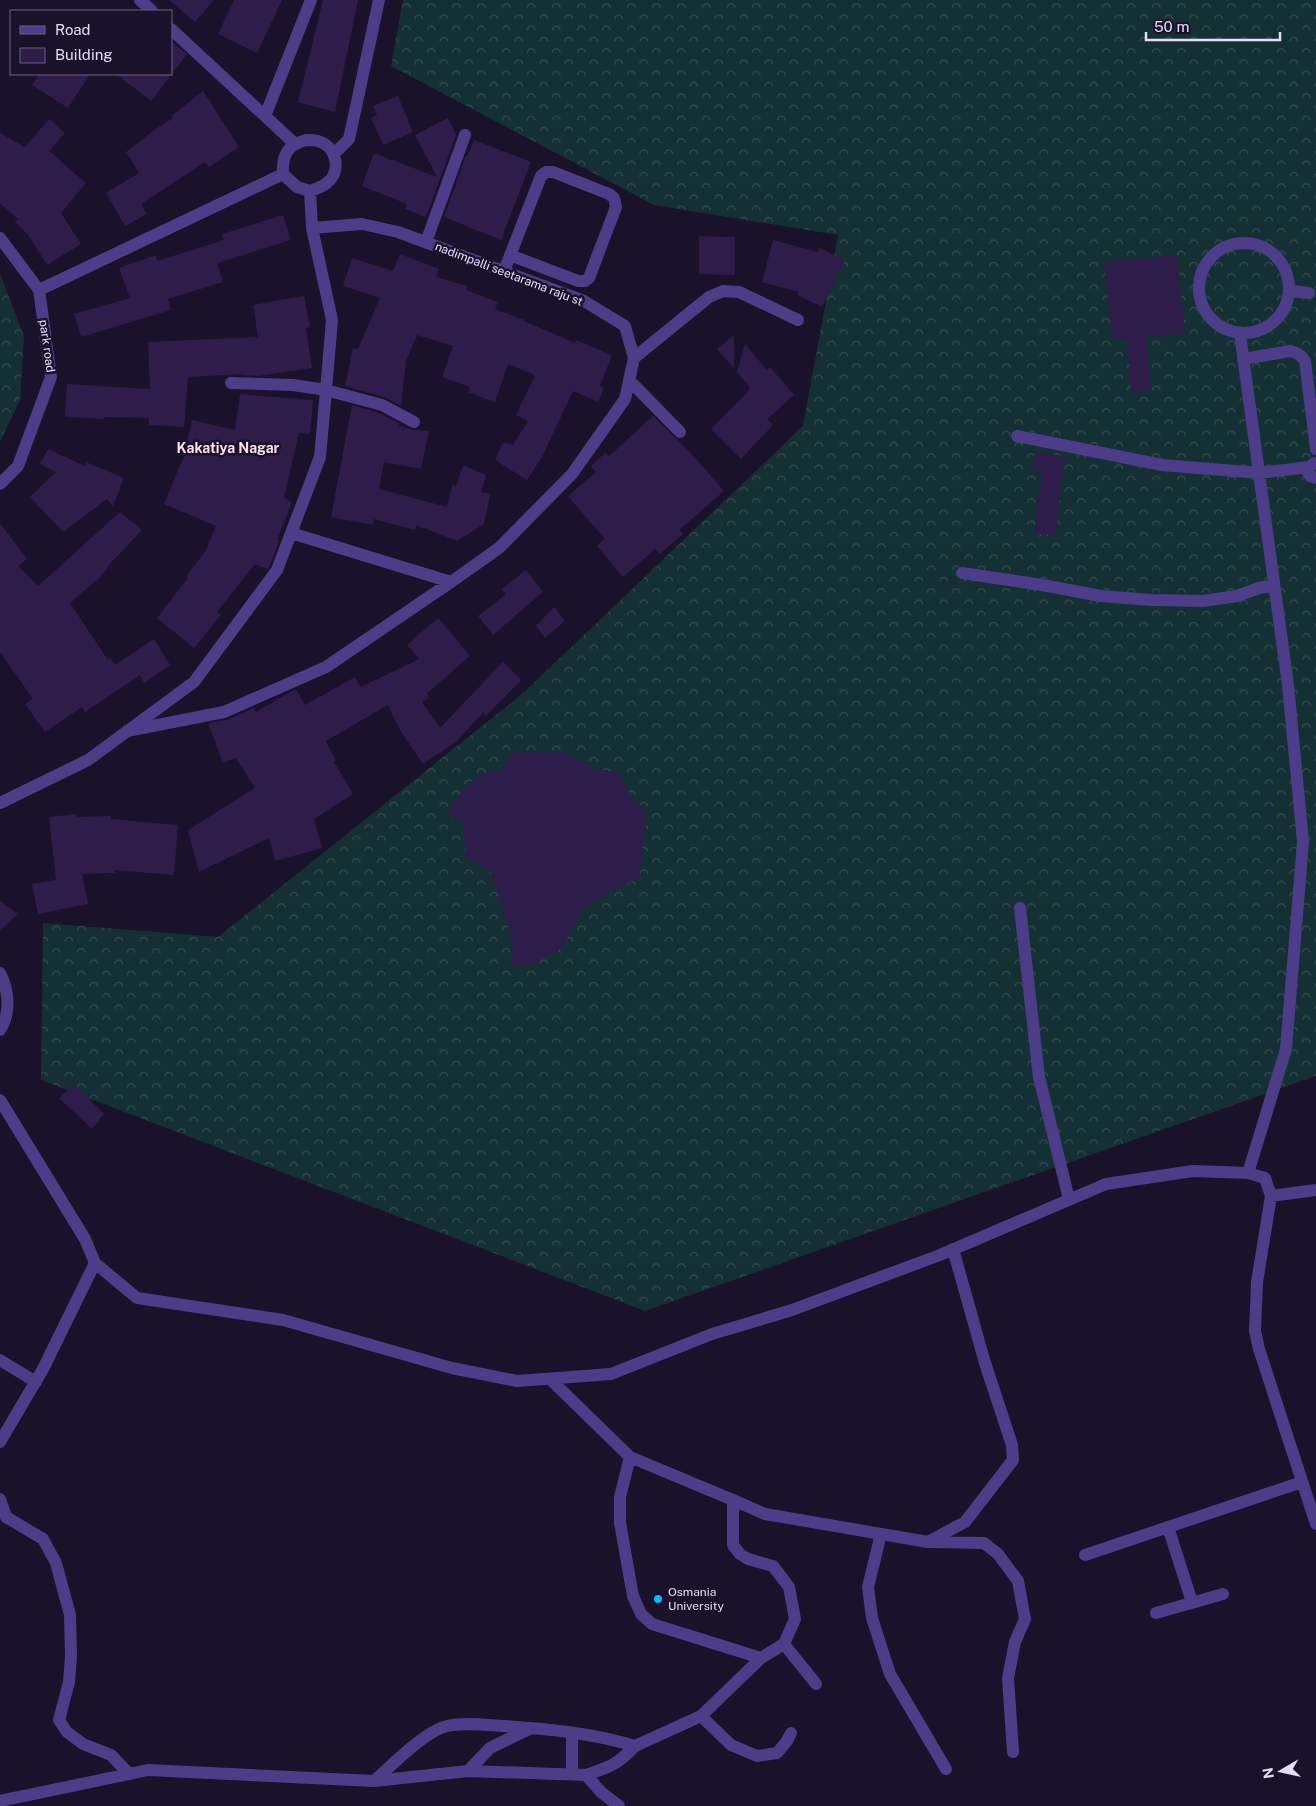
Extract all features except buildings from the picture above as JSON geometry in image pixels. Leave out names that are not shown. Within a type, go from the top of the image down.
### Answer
[{"type":"street","points":[[140,0],[151,10]]},
{"type":"street","points":[[265,116],[311,0]]},
{"type":"street","points":[[334,154],[349,138],[379,0]]},
{"type":"street","points":[[172,30],[294,143]]},
{"type":"street","points":[[426,242],[465,135]]},
{"type":"street","points":[[317,140],[327,145],[334,154],[336,162],[332,178],[326,184],[310,191],[297,187],[283,174],[282,161],[294,143],[317,140]]},
{"type":"street","points":[[504,271],[510,255],[541,176],[546,172],[553,172],[609,194],[614,198],[616,206],[589,278],[585,281],[578,281],[510,255]]},
{"type":"street","points":[[39,290],[283,174]]},
{"type":"street","points":[[0,803],[88,760],[194,682],[277,570],[320,457],[326,390],[332,320],[312,228],[310,191]]},
{"type":"street","name":"nadimpalli seetarama raju st","points":[[127,731],[224,712],[326,667],[499,548],[572,474],[625,399],[634,358],[625,326],[584,301],[398,232],[362,224],[312,228]]},
{"type":"street","name":"park road","points":[[0,238],[39,290],[51,377],[18,466],[0,484]]},
{"type":"street","points":[[1246,243],[1260,245],[1272,252],[1282,263],[1288,277],[1290,291],[1286,306],[1279,318],[1268,328],[1254,333],[1240,334],[1225,330],[1212,321],[1203,309],[1199,294],[1194,287],[1206,264],[1216,252],[1230,245],[1246,243]]},
{"type":"street","points":[[634,358],[709,297],[723,291],[740,292],[798,320]]},
{"type":"street","points":[[1290,291],[1309,293]]},
{"type":"street","points":[[1240,334],[1288,685],[1303,842],[1286,1049],[1248,1173]]},
{"type":"street","points":[[1243,359],[1290,351],[1301,356],[1305,361],[1316,449]]},
{"type":"street","points":[[629,380],[680,432]]},
{"type":"street","points":[[232,383],[293,385],[326,390],[382,405],[414,422]]},
{"type":"street","points":[[1017,436],[1162,465],[1259,474],[1312,465]]},
{"type":"street","points":[[1312,465],[1308,474],[1316,478]]},
{"type":"street","points":[[292,533],[451,582]]},
{"type":"street","points":[[962,574],[1042,585],[1101,596],[1151,600],[1203,601],[1237,596],[1274,585]]},
{"type":"street","points":[[1020,908],[1039,1077],[1069,1200]]},
{"type":"street","points":[[0,973],[8,995],[5,1022],[0,1030]]},
{"type":"street","points":[[0,1100],[85,1239],[95,1263],[137,1298],[284,1320],[452,1368],[517,1381],[612,1374],[712,1334],[792,1310],[953,1249],[1106,1184],[1193,1171],[1248,1173],[1265,1178],[1271,1196],[1257,1282],[1256,1331],[1258,1349],[1316,1524]]},
{"type":"street","points":[[1271,1196],[1316,1190]]},
{"type":"street","points":[[928,1542],[965,1522],[1013,1460],[1012,1445],[985,1363],[953,1249]]},
{"type":"street","points":[[0,1442],[36,1382],[78,1301],[95,1263]]},
{"type":"street","points":[[0,1360],[36,1382]]},
{"type":"street","points":[[550,1379],[630,1457],[765,1514],[928,1542],[984,1543],[998,1554],[1018,1581],[1025,1619],[1015,1642],[1008,1678],[1013,1752]]},
{"type":"street","points":[[630,1457],[620,1497],[620,1522],[632,1596],[641,1614],[652,1624],[761,1658]]},
{"type":"street","points":[[1085,1555],[1302,1482]]},
{"type":"street","points":[[0,1499],[6,1517],[42,1538],[56,1563],[70,1615],[71,1657],[69,1682],[59,1720],[67,1732],[83,1744],[111,1755],[129,1774]]},
{"type":"street","points":[[0,1802],[47,1790],[148,1770],[374,1781],[468,1771],[586,1775],[612,1767],[622,1760],[635,1746],[701,1716],[761,1658],[784,1644],[795,1619],[789,1587],[773,1566],[748,1560],[736,1550],[733,1545],[734,1500]]},
{"type":"street","points":[[1168,1527],[1192,1602]]},
{"type":"street","points":[[881,1534],[868,1587],[872,1618],[890,1674],[946,1769]]},
{"type":"street","points":[[1156,1613],[1223,1594]]},
{"type":"street","points":[[784,1644],[816,1684]]},
{"type":"street","points":[[701,1716],[731,1745],[757,1756],[777,1753],[791,1733]]},
{"type":"street","points":[[374,1781],[418,1742],[446,1726],[478,1724],[530,1728],[610,1738],[635,1746]]},
{"type":"street","points":[[468,1771],[490,1748],[530,1728]]},
{"type":"street","points":[[572,1733],[572,1774]]},
{"type":"street","points":[[586,1775],[601,1792],[619,1806]]},
{"type":"green space","points":[[403,0],[1316,0],[1316,1076],[645,1311],[41,1080],[43,923],[218,937],[521,695],[803,426],[838,235],[654,205],[391,66]]},
{"type":"green space","points":[[0,274],[24,336],[20,400],[0,442]]},
{"type":"place","name":"Osmania University","points":[[658,1599]]},
{"type":"district","name":"Kakatiya Nagar","points":[[228,448]]}]
